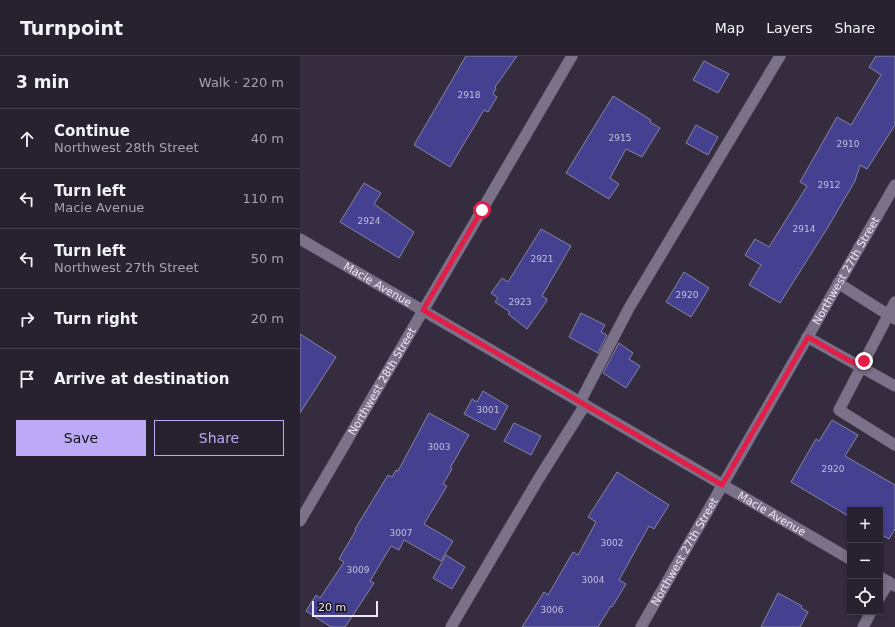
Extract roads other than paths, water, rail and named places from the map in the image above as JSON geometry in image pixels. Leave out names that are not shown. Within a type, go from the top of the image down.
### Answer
[{"type":"street","name":"Northwest 28th Street","points":[[300,521],[572,56]]},
{"type":"street","points":[[451,627],[582,403],[629,308],[780,56]]},
{"type":"street","name":"Northwest 27th Street","points":[[641,627],[895,185]]},
{"type":"street","name":"Macie Avenue","points":[[300,238],[847,558]]},
{"type":"street","points":[[838,283],[892,317]]},
{"type":"street","points":[[895,302],[892,317],[862,366],[839,410],[895,445]]},
{"type":"street","points":[[808,337],[848,360],[862,366],[895,386]]},
{"type":"street","points":[[883,591],[888,582]]},
{"type":"street","points":[[863,627],[870,615]]}]
